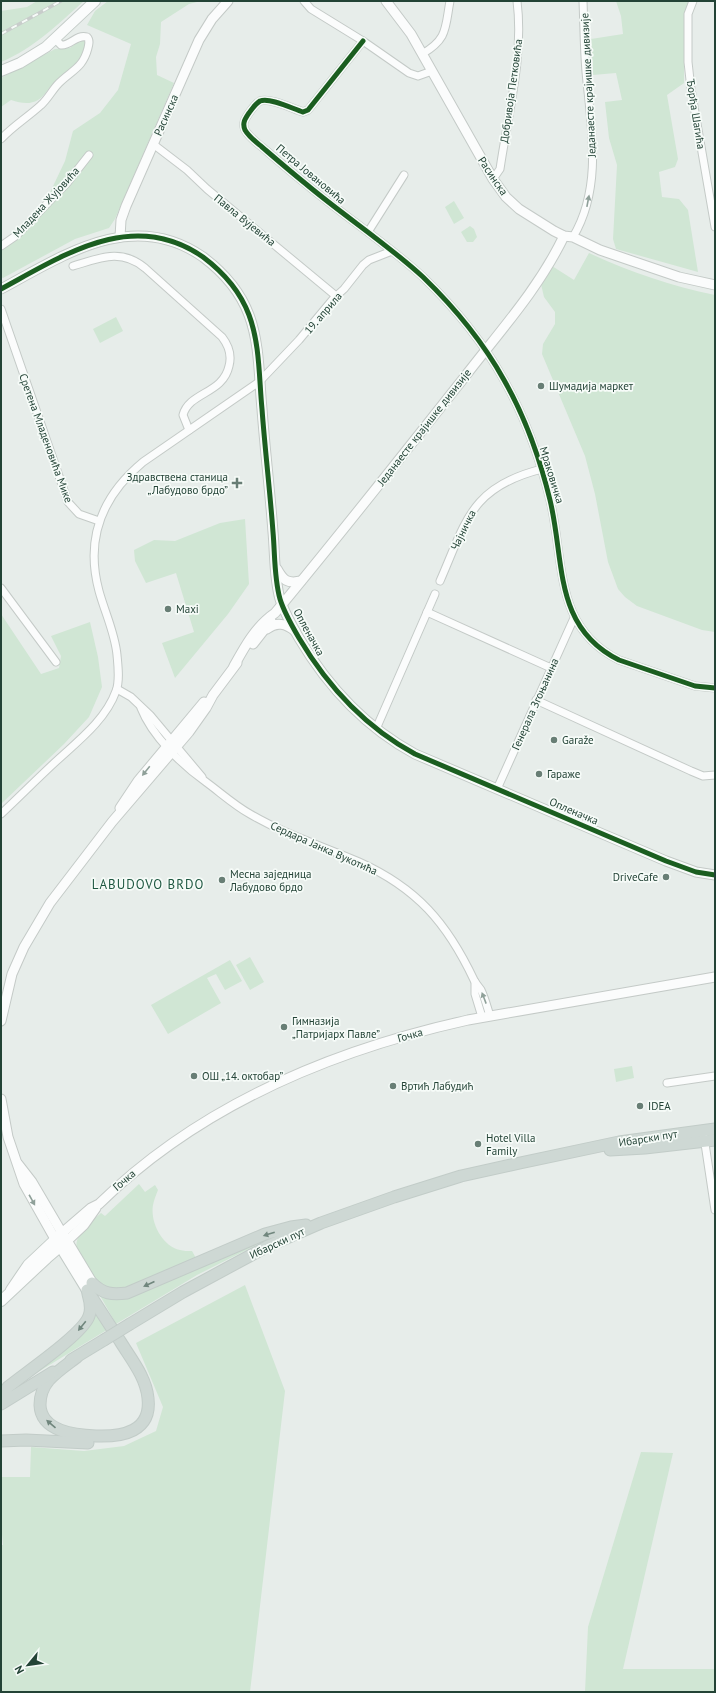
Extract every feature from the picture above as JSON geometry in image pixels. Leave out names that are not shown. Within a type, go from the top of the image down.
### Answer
[{"type":"main road","points":[[1,71],[34,55],[56,39],[95,1]]},
{"type":"main road","name":"Ибарски пут","points":[[1,1404],[183,1292],[276,1242],[321,1223],[394,1197],[462,1176],[619,1142],[707,1137],[715,1129]]},
{"type":"main road","points":[[89,1287],[113,1295],[127,1293],[265,1234],[291,1227],[321,1223]]},
{"type":"main road","points":[[1,1301],[61,1240],[144,1383],[148,1400],[148,1408],[143,1422],[138,1427],[126,1434],[118,1436],[85,1436],[55,1428],[46,1420],[40,1408],[42,1392],[49,1380],[77,1357]]},
{"type":"main road","points":[[1,1397],[8,1386],[68,1340],[86,1322],[90,1309],[89,1287]]},
{"type":"main road","points":[[1,1441],[26,1440],[111,1443],[132,1439],[145,1430],[149,1425],[154,1414],[155,1406],[152,1387],[133,1351],[89,1287]]},
{"type":"street","name":"Расинска","points":[[120,236],[122,215],[199,40],[212,19],[228,1]]},
{"type":"street","points":[[304,1],[311,9],[414,75],[423,75],[432,71]]},
{"type":"street","name":"Расинска","points":[[386,1],[398,16],[422,54],[493,179],[506,197],[521,211],[543,226],[600,250],[679,277],[715,285]]},
{"type":"street","points":[[422,54],[437,44],[444,35],[450,1]]},
{"type":"street","name":"Добривоја Петковића","points":[[493,179],[500,169],[516,69],[519,22],[517,1]]},
{"type":"street","name":"Једанаесте крајишке дивизије","points":[[1,1021],[12,974],[38,922],[61,888],[112,822],[130,791],[206,708],[213,695],[234,666],[263,632],[282,604],[388,475],[540,280],[587,207],[592,171],[592,132],[585,52],[584,1]]},
{"type":"street","name":"Ђорђа Шагића","points":[[693,1],[688,14],[688,62],[691,89],[715,227]]},
{"type":"street","points":[[1,139],[44,102],[60,81],[77,68],[83,61],[89,46],[89,40],[87,37],[80,36],[66,45],[61,45],[56,39]]},
{"type":"street","name":"Петра Јовановића","points":[[363,41],[308,110],[303,112],[278,103],[264,100],[254,106],[245,120],[244,128],[246,133],[330,204],[368,232]]},
{"type":"street","name":"Павла Вујевића","points":[[153,144],[188,170],[207,189],[336,296]]},
{"type":"street","name":"Младена Жујовића","points":[[1,246],[17,235],[89,155]]},
{"type":"street","points":[[368,232],[404,175]]},
{"type":"street","name":"Мраковичка","points":[[368,232],[433,287],[486,349],[505,382],[519,410],[542,469],[552,508],[568,599],[574,618],[594,644],[613,657],[695,686],[715,688]]},
{"type":"street","name":"Опленачка","points":[[1,289],[86,246],[120,236],[143,235],[158,238],[181,245],[205,259],[227,279],[242,300],[252,322],[256,345],[279,595],[295,631],[325,677],[356,712],[376,730],[415,754],[666,861],[696,872],[715,875]]},
{"type":"street","name":"19. априла","points":[[100,521],[112,496],[128,476],[143,462],[259,382],[290,351],[366,262],[392,251]]},
{"type":"street","points":[[73,266],[111,256],[124,256],[134,259],[222,337],[227,344],[230,359],[226,376],[219,385],[185,408],[183,415],[189,430]]},
{"type":"street","name":"Сретена Младеновића Мике","points":[[1,309],[68,502],[79,514],[100,521]]},
{"type":"street","name":"Чајничка","points":[[440,582],[463,527],[477,504],[499,485],[526,473],[542,469]]},
{"type":"street","points":[[1,814],[92,727],[111,702],[117,689],[118,662],[114,637],[100,593],[95,571],[94,546],[100,521]]},
{"type":"street","points":[[276,566],[286,581],[291,583],[300,581]]},
{"type":"street","points":[[1,588],[56,662]]},
{"type":"street","points":[[376,730],[435,594]]},
{"type":"street","points":[[427,612],[551,668]]},
{"type":"street","name":"Једанаесте крајишке дивизије","points":[[234,666],[244,646],[258,628],[275,613]]},
{"type":"street","name":"Генерала Згоњанина","points":[[497,789],[574,618]]},
{"type":"street","points":[[263,632],[278,624],[284,625],[295,631]]},
{"type":"street","name":"Сердара Јанка Вукотића","points":[[117,689],[131,697],[150,715],[171,746],[206,782],[228,800],[250,815],[284,832],[382,873],[406,889],[432,912],[442,924],[463,957],[475,982],[475,994],[486,1017]]},
{"type":"street","points":[[536,700],[691,771],[703,776],[715,775]]},
{"type":"street","name":"Гочка","points":[[61,1240],[84,1225],[99,1204],[143,1164],[167,1146],[212,1118],[269,1086],[353,1052],[429,1029],[486,1017],[715,977]]},
{"type":"street","points":[[667,1083],[715,1076]]},
{"type":"street","points":[[1,1098],[8,1136],[18,1164],[32,1182],[61,1240]]},
{"type":"street","points":[[707,1137],[715,1210]]},
{"type":"green space","points":[[37,1],[84,1],[55,27],[34,43],[13,57],[1,62],[1,11],[27,7]]},
{"type":"green space","points":[[108,1],[201,1],[189,4],[161,22],[160,44],[156,57],[157,75],[174,83],[115,219],[109,228],[75,239],[3,278],[1,277],[1,241],[35,224],[65,161],[73,131],[100,113],[118,90],[131,44],[87,25],[95,11]]},
{"type":"green space","points":[[616,1],[693,1],[684,15],[684,83],[667,95],[678,159],[675,167],[659,172],[662,197],[679,199],[688,210],[698,272],[616,249],[613,239],[617,165],[609,138],[605,102],[622,100],[616,73],[593,75],[591,39],[623,34],[621,16]]},
{"type":"green space","points":[[82,39],[85,41],[86,48],[84,55],[75,66],[51,86],[40,99],[35,102],[28,103],[11,100],[1,107],[1,78],[55,49],[70,48]]},
{"type":"green space","points":[[454,201],[464,218],[454,224],[445,207]]},
{"type":"green space","points":[[470,226],[474,229],[477,237],[473,242],[467,242],[461,232]]},
{"type":"green space","points":[[589,253],[651,278],[715,295],[715,632],[702,630],[637,606],[625,597],[618,589],[608,562],[595,494],[585,456],[542,354],[543,344],[555,324],[555,312],[544,297],[540,280],[552,266],[574,280]]},
{"type":"green space","points":[[116,317],[123,331],[100,343],[93,329]]},
{"type":"green space","points":[[245,519],[249,584],[228,614],[175,678],[162,643],[194,632],[176,573],[146,583],[135,561],[134,550],[154,540],[175,541],[220,523]]},
{"type":"green space","points":[[1,614],[41,674],[59,668],[61,656],[51,636],[90,622],[98,657],[102,687],[89,717],[64,744],[1,804]]},
{"type":"green space","points":[[250,957],[264,982],[250,990],[236,965]]},
{"type":"green space","points":[[230,960],[242,981],[225,990],[216,974],[207,978],[221,1003],[168,1034],[151,1005]]},
{"type":"green space","points":[[632,1066],[634,1078],[616,1082],[614,1069]]},
{"type":"green space","points":[[139,1184],[145,1192],[155,1185],[158,1190],[153,1203],[153,1219],[155,1226],[163,1238],[174,1248],[192,1251],[197,1260],[128,1291],[98,1287],[77,1249],[78,1239],[80,1234],[93,1220],[101,1213],[105,1216]]},
{"type":"green space","points":[[282,1232],[197,1275],[116,1324],[98,1292],[110,1296]]},
{"type":"green space","points":[[245,1285],[285,1391],[250,1692],[1,1692],[1,1545],[3,1545],[1,1524],[1,1477],[30,1477],[31,1447],[84,1451],[124,1446],[156,1431],[163,1407],[136,1343]]},
{"type":"green space","points":[[92,1301],[110,1328],[20,1383],[69,1342]]},
{"type":"green space","points":[[641,1452],[673,1453],[623,1669],[715,1669],[715,1692],[585,1692],[588,1627]]},
{"type":"railway","points":[[1,34],[61,1]]},
{"type":"cycle path","points":[[363,41],[308,110],[303,112],[275,102],[264,100],[260,101],[245,119],[245,130],[248,135],[320,196],[423,277],[446,300],[487,352],[512,394],[537,454],[555,523],[565,591],[572,611],[582,630],[598,646],[619,660],[695,686],[715,688]]},
{"type":"cycle path","points":[[1,289],[74,251],[99,242],[125,237],[151,237],[177,243],[203,257],[224,276],[236,290],[245,306],[253,326],[258,362],[278,591],[286,614],[299,638],[310,656],[335,689],[364,718],[380,731],[415,754],[666,861],[696,872],[715,875]]},
{"type":"place","name":"Шумадија маркет","points":[[541,386]]},
{"type":"place","name":"Здравствена станица „Лабудово брдо”","points":[[237,483]]},
{"type":"place","name":"Maxi","points":[[168,609]]},
{"type":"place","name":"Garaže","points":[[554,740]]},
{"type":"place","name":"Гараже","points":[[539,774]]},
{"type":"place","name":"DriveCafe","points":[[666,877]]},
{"type":"place","name":"Месна заједница Лабудово брдо","points":[[222,880]]},
{"type":"place","name":"Гимназија „Патријарх Павле”","points":[[284,1027]]},
{"type":"place","name":"ОШ „14. октобар”","points":[[194,1076]]},
{"type":"place","name":"Вртић Лабудић","points":[[393,1086]]},
{"type":"place","name":"IDEA","points":[[640,1106]]},
{"type":"place","name":"Hotel Villa Family","points":[[478,1144]]},
{"type":"district","name":"LABUDOVO BRDO","points":[[148,884]]}]
